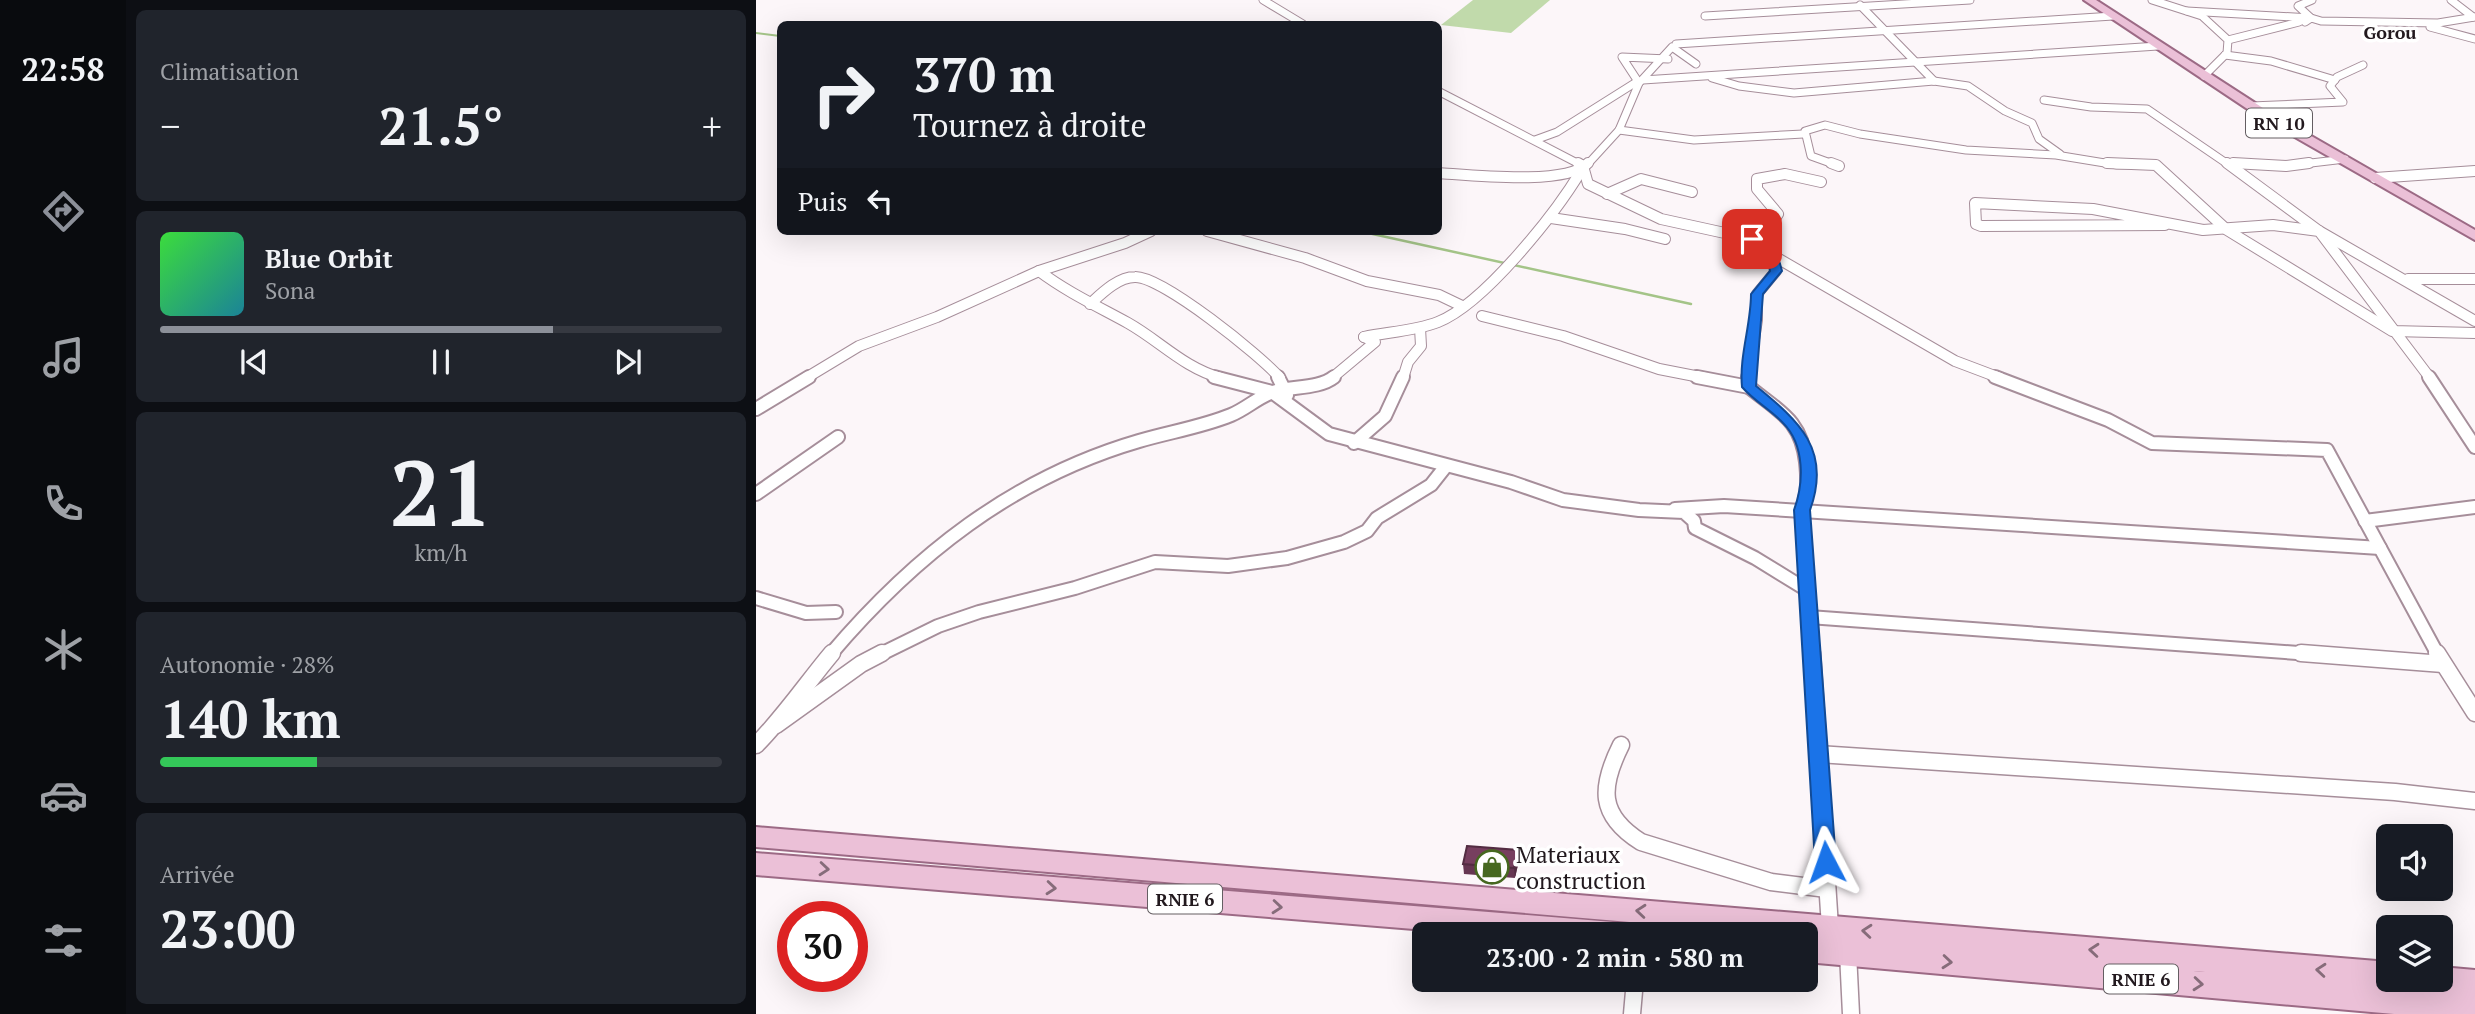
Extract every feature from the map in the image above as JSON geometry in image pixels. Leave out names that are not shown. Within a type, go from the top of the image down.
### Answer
[{"type":"main road","name":"RN 10","points":[[2089,0],[2251,106],[2475,236]]},
{"type":"main road","name":"RNIE 6","points":[[756,837],[2376,974]]},
{"type":"main road","name":"RNIE 6","points":[[756,864],[1466,922]]},
{"type":"main road","name":"RNIE 6","points":[[1818,951],[2475,1008]]},
{"type":"main road","points":[[2453,981],[2475,983]]},
{"type":"street","points":[[1264,0],[1298,21]]},
{"type":"street","points":[[1855,0],[1934,81]]},
{"type":"street","points":[[1705,16],[1970,0]]},
{"type":"street","points":[[2152,0],[2202,16],[2228,40]]},
{"type":"street","points":[[2176,8],[2187,0]]},
{"type":"street","points":[[2311,20],[2298,6],[2312,0]]},
{"type":"street","points":[[2451,0],[2474,17]]},
{"type":"street","points":[[2187,11],[2311,20],[2438,23],[2474,17]]},
{"type":"street","points":[[1676,44],[2113,16]]},
{"type":"street","points":[[2228,40],[2311,20]]},
{"type":"street","points":[[2413,22],[2475,39]]},
{"type":"street","points":[[2204,76],[2225,55],[2228,40]]},
{"type":"street","points":[[1640,81],[2158,46]]},
{"type":"street","points":[[2225,55],[2271,61],[2335,80]]},
{"type":"street","points":[[1535,140],[1557,132],[1640,81],[1663,58],[1622,57],[1640,81]]},
{"type":"street","points":[[2251,106],[2343,102],[2330,86],[2335,80],[2363,65]]},
{"type":"street","points":[[1708,76],[1743,90],[1774,94],[1934,81],[1968,86],[2005,111],[2032,123],[2039,139],[2063,156]]},
{"type":"street","points":[[756,745],[861,618],[952,535],[982,512],[1080,463],[1171,430],[1231,415],[1282,394],[1330,380],[1343,372],[1358,354],[1375,342],[1364,337],[1420,328],[1441,321],[1462,306],[1508,267],[1550,218],[1582,168],[1619,131],[1640,81]]},
{"type":"street","points":[[1442,93],[1535,140],[1582,168],[1588,184],[1607,194],[1661,219],[1752,239],[1772,255],[1955,361],[2108,420],[2152,443],[2327,450],[2443,664],[2475,713]]},
{"type":"street","points":[[2044,100],[2091,107],[2147,108],[2319,231],[2408,279],[2475,321]]},
{"type":"street","points":[[1619,131],[1694,140],[1803,134],[1816,126],[1825,125],[1860,134],[1966,150],[2035,153],[2117,164],[2156,166],[2227,230],[2392,331],[2475,334]]},
{"type":"street","points":[[1803,134],[1811,156],[1839,166]]},
{"type":"street","points":[[2035,153],[2039,139]]},
{"type":"street","points":[[2226,163],[2286,166],[2344,159]]},
{"type":"street","points":[[1442,173],[1530,178],[1582,168]]},
{"type":"street","points":[[2375,178],[2475,171]]},
{"type":"street","points":[[1752,239],[1766,231],[1779,214],[1757,189],[1757,179],[1785,174],[1821,182]]},
{"type":"street","points":[[1607,194],[1619,185],[1641,178],[1692,192]]},
{"type":"street","points":[[2165,225],[2093,209],[2030,204],[1975,204],[1975,217],[1981,226],[2165,225],[2227,230],[2273,226],[2319,231],[2435,385],[2475,447]]},
{"type":"street","points":[[1550,218],[1625,229],[1665,239]]},
{"type":"street","points":[[756,408],[859,346],[937,317],[1039,271],[1142,235]]},
{"type":"street","points":[[1221,235],[1305,258],[1367,281],[1438,295],[1462,306]]},
{"type":"street","points":[[1749,387],[1748,374],[1757,320],[1757,294],[1776,271],[1772,255]]},
{"type":"street","points":[[1039,271],[1090,304],[1130,324],[1178,360],[1212,376],[1282,394],[1329,434],[1354,443],[1511,482],[1563,499],[1639,510],[1684,512],[1694,521],[1695,528],[1755,558],[1807,590]]},
{"type":"street","points":[[1090,304],[1126,279],[1141,276],[1239,339],[1273,371],[1282,394]]},
{"type":"street","points":[[2408,279],[2475,279]]},
{"type":"street","points":[[1482,316],[1563,336],[1659,369],[1749,387],[1790,421],[1803,437],[1809,489],[1802,510],[1830,928]]},
{"type":"street","points":[[1354,443],[1385,415],[1398,393],[1408,362],[1421,346],[1420,328]]},
{"type":"street","points":[[756,494],[838,437]]},
{"type":"street","points":[[775,725],[860,664],[938,626],[979,612],[1075,588],[1155,562],[1228,566],[1287,558],[1344,542],[1367,531],[1377,519],[1431,485],[1446,466]]},
{"type":"street","points":[[1639,510],[1716,506],[1802,510],[2380,548]]},
{"type":"street","points":[[2365,521],[2475,507]]},
{"type":"street","points":[[756,598],[790,609],[827,615],[836,612]]},
{"type":"street","points":[[1809,617],[2443,664]]},
{"type":"street","points":[[1621,745],[1607,778],[1606,794],[1610,813],[1622,832],[1641,842],[1772,882],[1827,889]]},
{"type":"street","points":[[1818,754],[2395,792],[2475,801]]},
{"type":"street","points":[[1848,953],[1851,1014]]},
{"type":"street","points":[[1632,1014],[1634,992]]},
{"type":"green space","points":[[1473,0],[1550,0],[1511,33],[1442,24]]},
{"type":"building","points":[[1467,846],[1518,850],[1514,868],[1463,864]]},
{"type":"waterway","points":[[756,33],[777,36]]},
{"type":"waterway","points":[[1377,235],[1691,304]]},
{"type":"place","name":"Materiaux construction","points":[[1492,867]]},
{"type":"district","name":"Gorou","points":[[2390,32]]},
{"type":"route","points":[[1752,239],[1772,255],[1776,271],[1757,294],[1757,320],[1751,348],[1749,387],[1755,396],[1799,430],[1804,442],[1809,489],[1802,510],[1826,862]]}]
